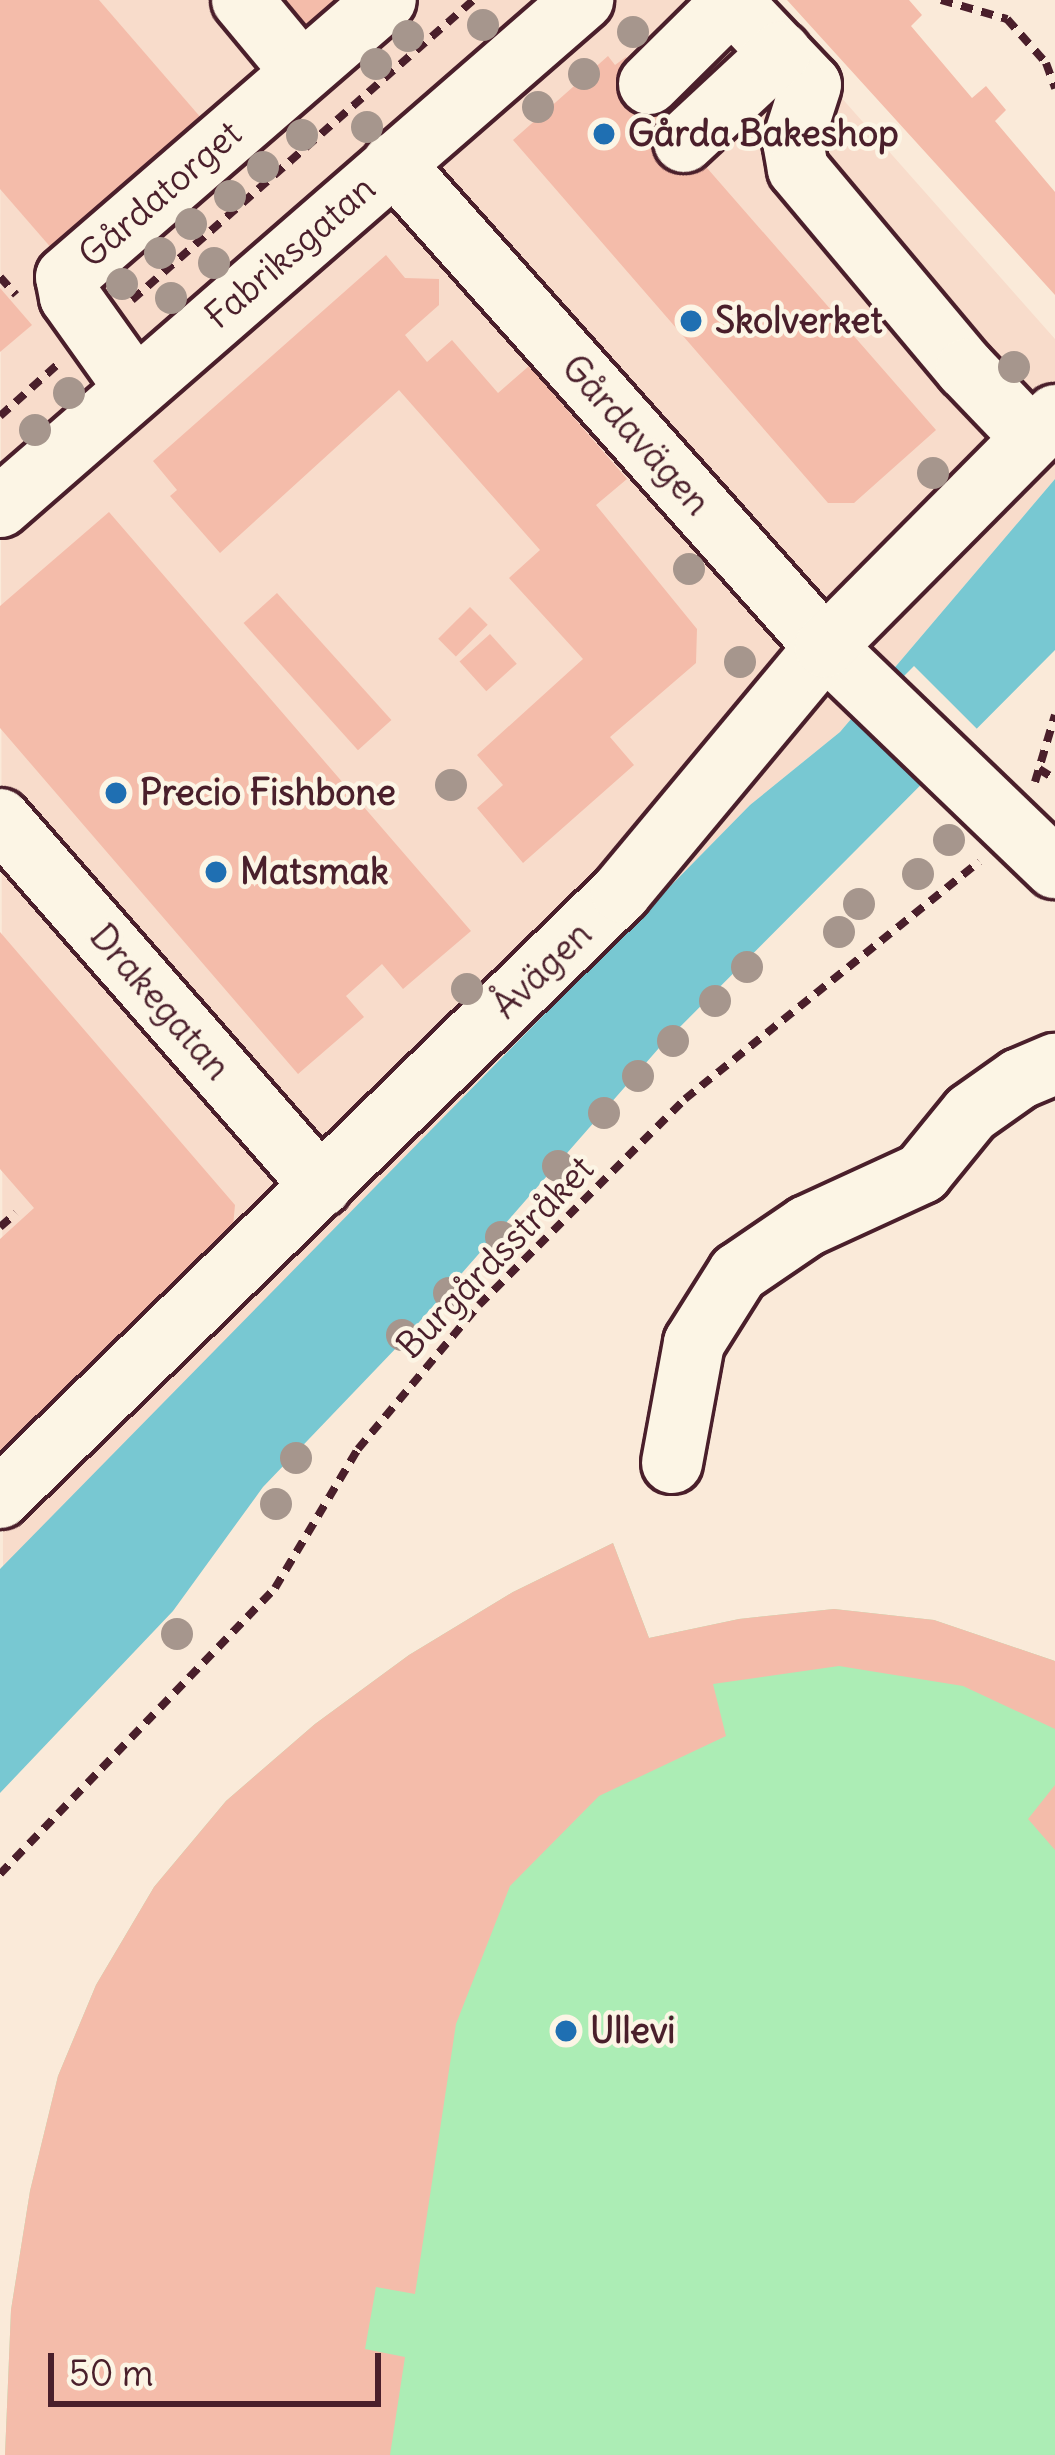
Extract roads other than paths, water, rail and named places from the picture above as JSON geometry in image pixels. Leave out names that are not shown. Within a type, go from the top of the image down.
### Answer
[{"type":"street","points":[[242,0],[301,71]]},
{"type":"street","name":"Gårdatorget","points":[[135,388],[70,297],[65,277],[386,0]]},
{"type":"street","name":"Fabriksgatan","points":[[0,507],[583,0]]},
{"type":"street","points":[[649,84],[731,1],[811,85],[793,141],[798,169],[965,369],[1044,427]]},
{"type":"street","points":[[684,142],[781,52]]},
{"type":"street","name":"Gårdavägen","points":[[393,163],[825,647],[1055,868]]},
{"type":"street","name":"Åvägen","points":[[0,1498],[621,892],[825,647],[1044,427]]},
{"type":"street","name":"Drakegatan","points":[[0,819],[321,1186]]},
{"type":"street","points":[[672,1463],[694,1343],[738,1273],[807,1226],[922,1173],[971,1113],[1019,1079],[1055,1064]]},
{"type":"water","points":[[1055,479],[1055,650],[659,1048],[399,1345],[263,1487],[173,1611],[0,1793],[0,1569],[750,805],[840,732]]},
{"type":"place","name":"Gårda Bakeshop","points":[[604,134]]},
{"type":"place","name":"Skolverket","points":[[691,321]]},
{"type":"place","name":"Precio Fishbone","points":[[116,793]]},
{"type":"place","name":"Matsmak","points":[[216,872]]},
{"type":"place","name":"Ullevi","points":[[566,2031]]}]
